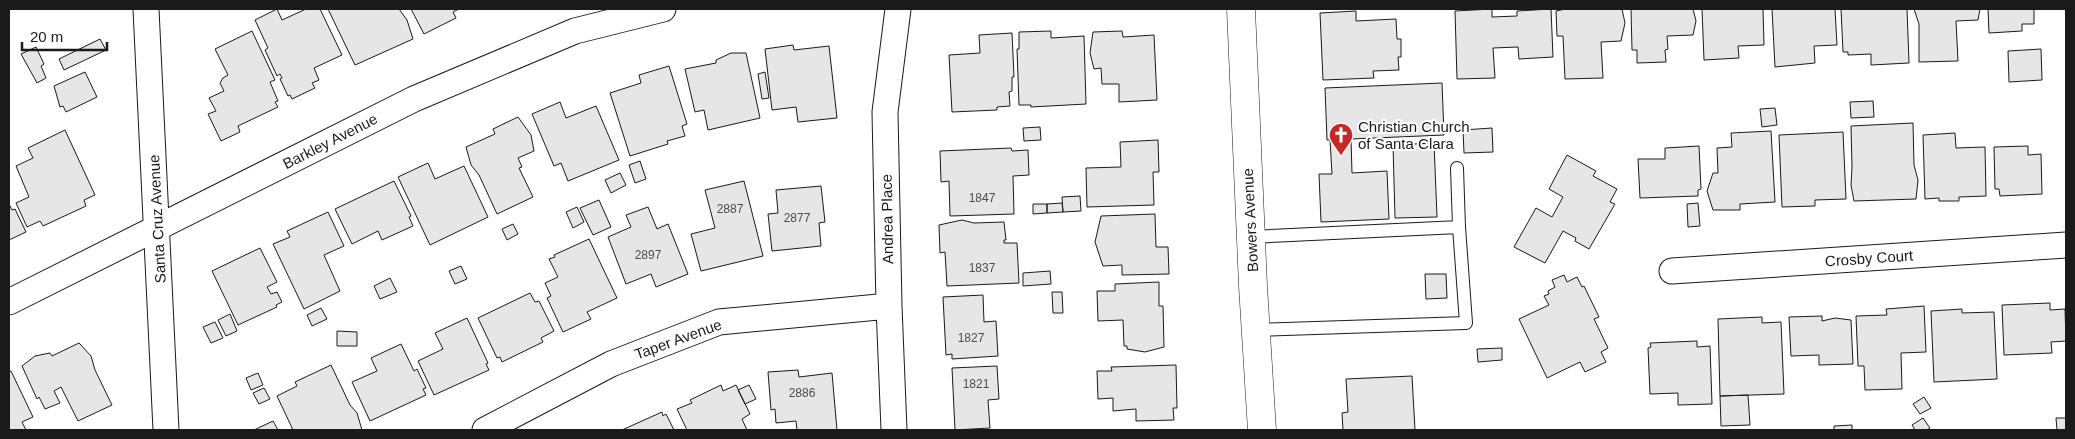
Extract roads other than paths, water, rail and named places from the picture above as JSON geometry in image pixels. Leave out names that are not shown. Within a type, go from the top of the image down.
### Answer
[{"type":"main road","name":"Bowers Avenue","points":[[1241,9],[1262,430]]},
{"type":"street","name":"Santa Cruz Avenue","points":[[146,9],[166,430]]},
{"type":"street","name":"Barkley Avenue","points":[[9,302],[414,99],[576,31],[663,9]]},
{"type":"street","name":"Andrea Place","points":[[894,430],[885,112],[898,9]]},
{"type":"street","name":"Crosby Court","points":[[1672,271],[2066,245]]},
{"type":"street","name":"Taper Avenue","points":[[485,430],[611,364],[719,322],[889,306]]},
{"type":"lane","points":[[1256,330],[1466,323],[1458,168]]},
{"type":"lane","points":[[1251,237],[1460,227]]},
{"type":"place","name":"Christian Church of Santa Clara","points":[[1341,156]]}]
